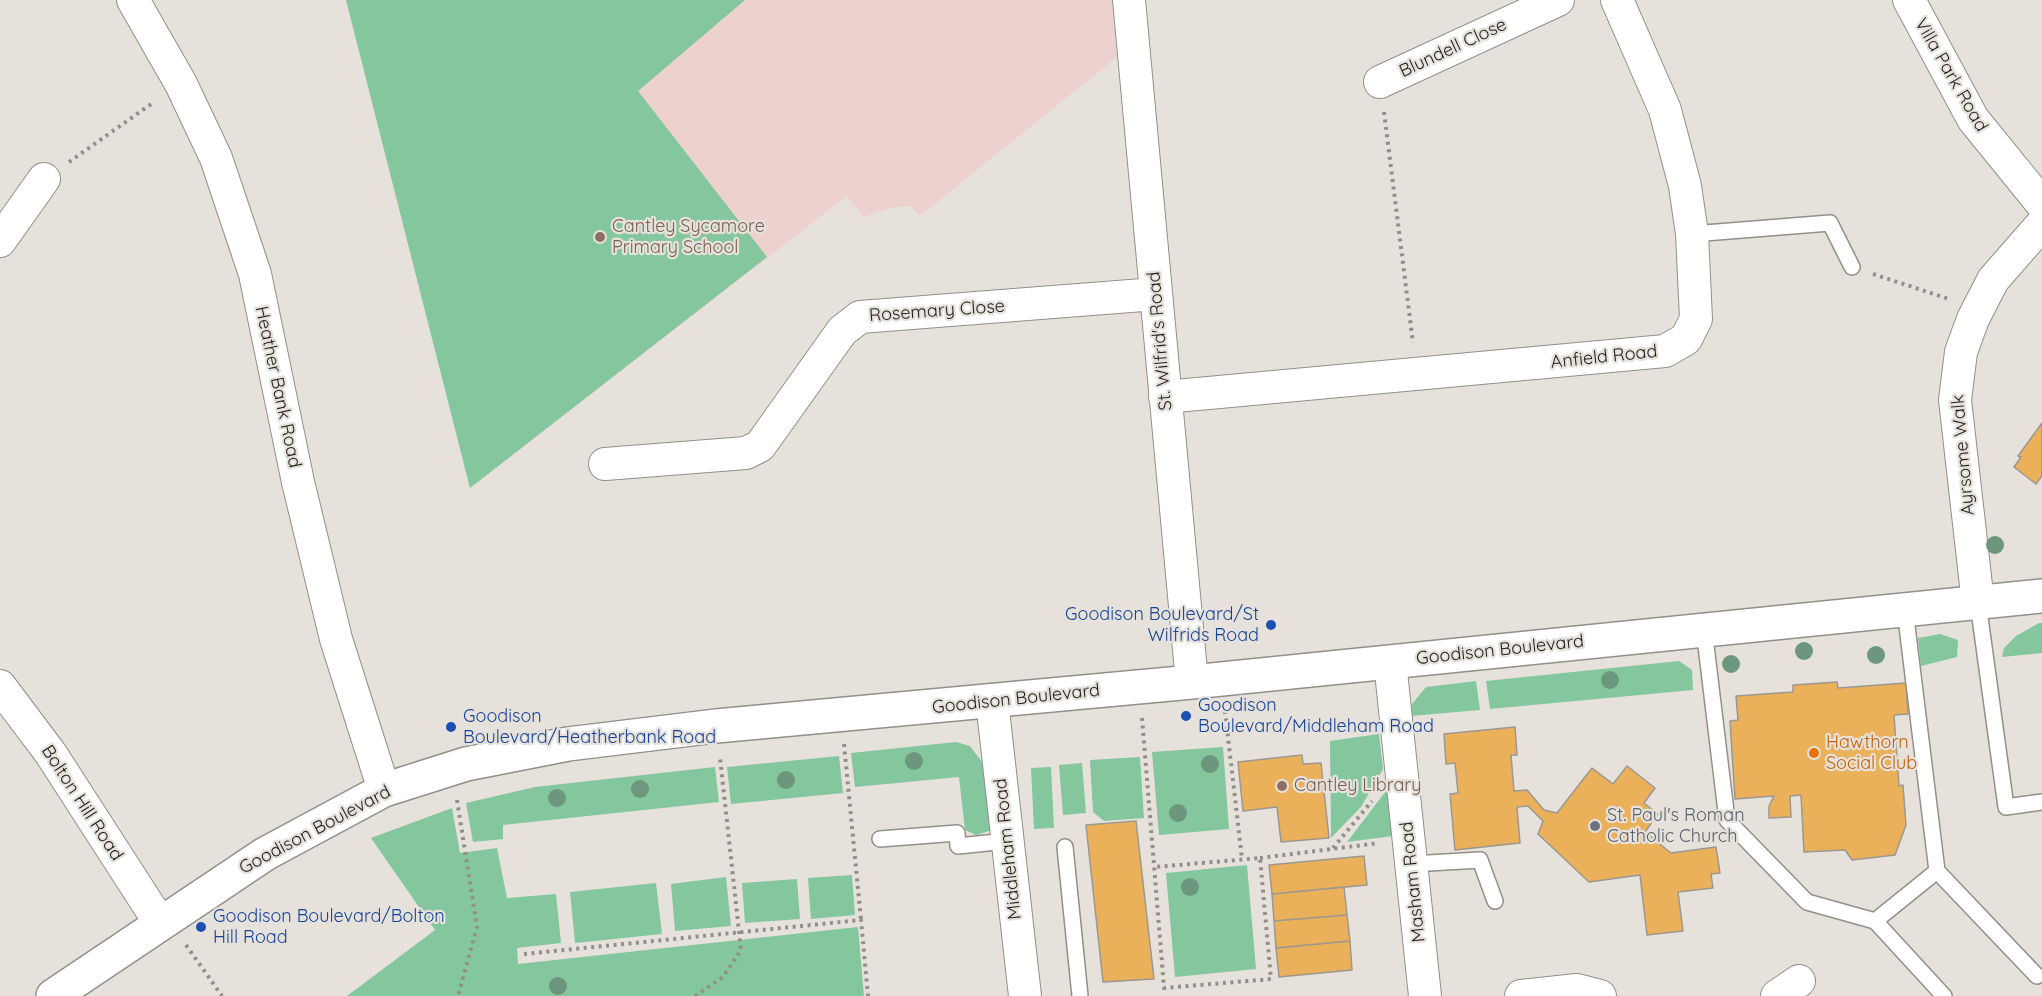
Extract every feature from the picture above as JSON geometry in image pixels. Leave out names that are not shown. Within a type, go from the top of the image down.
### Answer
[{"type":"street","name":"Heather Bank Road","points":[[133,0],[181,84],[216,158],[255,274],[298,482],[336,639],[384,790]]},
{"type":"street","name":"St. Wilfrid's Road","points":[[1129,0],[1165,397],[1207,681]]},
{"type":"street","name":"Blundell Close","points":[[1380,82],[1558,0]]},
{"type":"street","name":"Anfield Road","points":[[1165,397],[1665,351],[1686,339],[1696,319],[1692,234],[1684,186],[1665,110],[1617,0]]},
{"type":"street","name":"Villa Park Road","points":[[1908,0],[1973,119],[2042,204]]},
{"type":"street","points":[[0,241],[44,179]]},
{"type":"street","name":"Ayrsome Walk","points":[[1978,603],[1955,400],[1960,352],[1993,280],[2042,224]]},
{"type":"street","name":"Rosemary Close","points":[[605,464],[746,453],[760,446],[842,331],[860,317],[1156,294]]},
{"type":"street","name":"Goodison Boulevard","points":[[53,996],[163,920],[265,854],[384,790],[452,769],[568,744],[716,726],[1207,681],[2042,596]]},
{"type":"street","name":"Masham Road","points":[[1390,662],[1425,996]]},
{"type":"street","name":"Bolton Hill Road","points":[[0,686],[51,753],[163,920]]},
{"type":"street","name":"Middleham Road","points":[[992,701],[1024,996]]},
{"type":"street","points":[[1521,996],[1577,990],[1600,996]]},
{"type":"lane","points":[[1692,234],[1830,223],[1852,267]]},
{"type":"lane","points":[[1978,603],[2006,807],[2042,802]]},
{"type":"lane","points":[[1905,610],[1937,871],[2037,976]]},
{"type":"lane","points":[[1704,629],[1726,820],[1807,902],[1875,921],[1944,996]]},
{"type":"lane","points":[[880,839],[957,833],[958,846],[1007,841]]},
{"type":"lane","points":[[1065,847],[1080,996]]},
{"type":"lane","points":[[1409,852],[1480,860],[1495,901]]},
{"type":"lane","points":[[1875,921],[1937,871]]},
{"type":"path","points":[[1380,82],[1417,375]]},
{"type":"path","points":[[44,179],[181,84]]},
{"type":"path","points":[[1852,267],[1979,309]]},
{"type":"path","points":[[1207,681],[1242,859]]},
{"type":"path","points":[[1140,687],[1164,988],[1271,979],[1260,858]]},
{"type":"path","points":[[841,716],[868,996]]},
{"type":"path","points":[[695,996],[723,977],[741,950],[716,726]]},
{"type":"path","points":[[1333,849],[1366,810],[1400,756]]},
{"type":"path","points":[[452,769],[477,927],[458,996]]},
{"type":"path","points":[[1155,867],[1333,849],[1409,852]]},
{"type":"path","points":[[163,920],[222,996]]},
{"type":"path","points":[[524,954],[861,920]]},
{"type":"shaded area","name":"Cantley Sycamore Primary School","points":[[346,0],[1112,0],[1117,57],[920,216],[911,206],[891,208],[863,217],[847,196],[470,488]]},
{"type":"green space","name":"Cantley Sycamore Primary School","points":[[346,0],[745,0],[638,91],[767,257],[470,488]]},
{"type":"green space","points":[[2042,623],[2042,653],[2002,657],[2004,648],[2016,636]]},
{"type":"green space","points":[[1940,634],[1958,640],[1957,657],[1921,666],[1918,638]]},
{"type":"green space","points":[[1679,661],[1692,670],[1693,690],[1490,709],[1486,681]]},
{"type":"green space","points":[[1476,681],[1480,710],[1411,716],[1412,704],[1426,687]]},
{"type":"green space","points":[[1379,734],[1383,769],[1361,807],[1331,838],[1330,741]]},
{"type":"green space","points":[[956,742],[970,746],[982,762],[992,830],[976,835],[965,830],[959,777],[855,787],[851,753]]},
{"type":"green space","points":[[1223,747],[1229,829],[1159,835],[1152,752]]},
{"type":"green space","points":[[839,756],[843,793],[731,804],[727,767]]},
{"type":"green space","points":[[1140,757],[1144,818],[1104,821],[1093,812],[1090,760]]},
{"type":"green space","points":[[1082,763],[1086,813],[1063,815],[1059,765]]},
{"type":"green space","points":[[715,767],[719,802],[503,825],[503,839],[473,842],[466,803],[535,787]]},
{"type":"green space","points":[[1051,767],[1054,828],[1034,829],[1031,768]]},
{"type":"green space","points":[[1389,787],[1393,836],[1347,842]]},
{"type":"green space","points":[[452,808],[460,853],[497,848],[507,898],[556,894],[561,943],[517,948],[518,964],[858,927],[864,996],[347,996],[435,930],[371,838]]},
{"type":"green space","points":[[1247,865],[1256,969],[1175,977],[1166,873]]},
{"type":"green space","points":[[852,875],[855,915],[811,919],[808,878]]},
{"type":"green space","points":[[726,877],[731,926],[675,931],[671,884]]},
{"type":"green space","points":[[797,879],[800,919],[745,923],[742,883]]},
{"type":"green space","points":[[656,883],[662,934],[575,943],[570,892]]},
{"type":"building","points":[[2042,423],[2042,476],[2036,484],[2014,467],[2021,457],[2018,456]]},
{"type":"building","name":"Hawthorn Social Club","points":[[1837,682],[1838,688],[1906,683],[1908,714],[1894,715],[1899,786],[1903,785],[1906,825],[1895,855],[1852,860],[1845,850],[1804,852],[1801,795],[1790,796],[1791,817],[1769,818],[1769,806],[1774,796],[1735,799],[1730,721],[1738,720],[1736,696],[1793,692],[1793,685]]},
{"type":"building","name":"St. Paul's Roman Catholic Church","points":[[1515,727],[1517,755],[1511,755],[1514,791],[1527,790],[1544,810],[1557,813],[1592,768],[1613,784],[1627,766],[1655,788],[1644,803],[1658,814],[1645,832],[1671,853],[1716,847],[1720,873],[1711,874],[1713,888],[1678,892],[1683,931],[1647,935],[1640,875],[1589,882],[1538,834],[1543,821],[1528,806],[1517,807],[1520,843],[1455,850],[1450,794],[1458,793],[1455,763],[1446,764],[1444,734]]},
{"type":"building","name":"Cantley Library","points":[[1302,755],[1303,764],[1321,763],[1329,838],[1281,842],[1277,807],[1243,811],[1238,762]]},
{"type":"building","points":[[1136,821],[1154,979],[1103,982],[1086,825]]},
{"type":"building","points":[[1364,856],[1367,885],[1272,894],[1269,865]]},
{"type":"building","points":[[1344,887],[1347,915],[1274,921],[1272,894]]},
{"type":"building","points":[[1347,915],[1350,941],[1276,948],[1274,921]]},
{"type":"building","points":[[1350,941],[1352,970],[1279,977],[1276,948]]},
{"type":"place","name":"Cantley Sycamore Primary School","points":[[600,237]]},
{"type":"place","name":"Goodison Boulevard/St Wilfrids Road","points":[[1271,625]]},
{"type":"place","name":"Goodison Boulevard/Middleham Road","points":[[1186,716]]},
{"type":"place","name":"Goodison Boulevard/Heatherbank Road","points":[[451,727]]},
{"type":"place","name":"Hawthorn Social Club","points":[[1814,753]]},
{"type":"place","name":"Cantley Library","points":[[1282,786]]},
{"type":"place","name":"St. Paul's Roman Catholic Church","points":[[1595,826]]},
{"type":"place","name":"Goodison Boulevard/Bolton Hill Road","points":[[201,927]]}]
